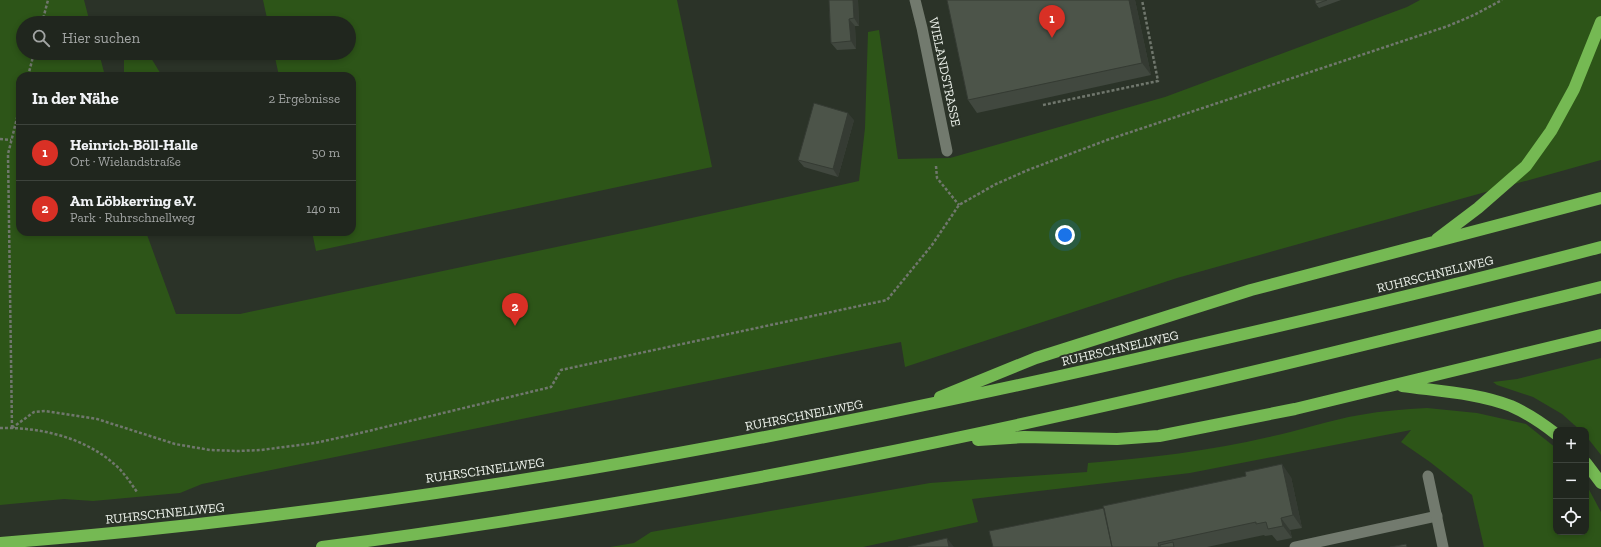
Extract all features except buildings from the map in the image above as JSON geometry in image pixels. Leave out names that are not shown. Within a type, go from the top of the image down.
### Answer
[{"type":"highway","points":[[1431,243],[1478,208],[1526,166],[1551,131],[1574,89],[1601,22]]},
{"type":"highway","points":[[911,409],[1036,358],[1251,290],[1601,198]]},
{"type":"highway","name":"RUHRSCHNELLWEG","points":[[0,543],[291,513],[500,483],[723,445],[911,409],[1039,381],[1305,320],[1601,247]]},
{"type":"highway","points":[[322,547],[630,500],[903,449],[1194,386],[1601,286]]},
{"type":"highway","points":[[903,449],[955,442],[1024,437],[1117,439],[1159,436],[1295,409],[1395,386],[1601,334]]},
{"type":"highway","points":[[1395,386],[1476,397],[1511,406],[1543,424],[1553,432]]},
{"type":"highway","points":[[1589,467],[1601,483]]},
{"type":"street","name":"WIELANDSTRASSE","points":[[915,0],[947,151]]},
{"type":"street","points":[[1428,476],[1443,547]]},
{"type":"street","points":[[1295,547],[1437,516]]},
{"type":"path","points":[[44,16],[48,0]]},
{"type":"path","points":[[1043,105],[1158,81],[1142,0]]},
{"type":"path","points":[[12,428],[34,412],[45,411],[97,419],[175,444],[210,450],[261,450],[356,434],[551,387],[561,370],[887,300],[932,245],[959,205],[996,184],[1106,140],[1448,26],[1474,15],[1502,0]]},
{"type":"path","points":[[29,72],[32,60]]},
{"type":"path","points":[[12,428],[8,162],[11,140],[16,121]]},
{"type":"path","points":[[0,139],[11,140]]},
{"type":"path","points":[[947,151],[936,160],[937,178],[959,205]]},
{"type":"path","points":[[0,428],[35,430],[59,435],[84,445],[104,455],[115,464],[137,492]]},
{"type":"green space","points":[[0,0],[84,0],[88,16],[16,16],[16,60],[101,60],[104,72],[16,72],[16,236],[147,236],[176,314],[240,314],[646,228],[859,181],[865,128],[868,32],[879,30],[898,159],[950,158],[1165,97],[1407,7],[1420,0],[1601,0],[1601,160],[1177,278],[905,367],[901,342],[202,484],[180,493],[93,501],[64,499],[0,505]]},
{"type":"green space","points":[[263,0],[677,0],[712,167],[316,251],[313,236],[356,236],[356,72],[278,72],[276,60],[356,60],[356,16],[266,16]]},
{"type":"green space","points":[[124,60],[152,60],[160,72],[124,72]]},
{"type":"green space","points":[[1601,358],[1601,455],[1589,440],[1589,427],[1577,427],[1562,414],[1533,397],[1497,385],[1493,382],[1517,379]]},
{"type":"green space","points":[[1427,408],[1477,413],[1526,424],[1553,446],[1553,535],[1589,535],[1589,490],[1601,512],[1601,547],[1484,547],[1472,495],[1430,462],[1401,442],[1411,430],[1190,473],[972,499],[978,522],[863,547],[610,547],[634,543],[651,532],[930,483],[1087,472],[1088,463],[1201,450],[1280,435],[1348,417]]},
{"type":"place","name":"Heinrich-Böll-Halle","points":[[1052,38]]},
{"type":"place","name":"Am Löbkerring e.V.","points":[[515,326]]}]
